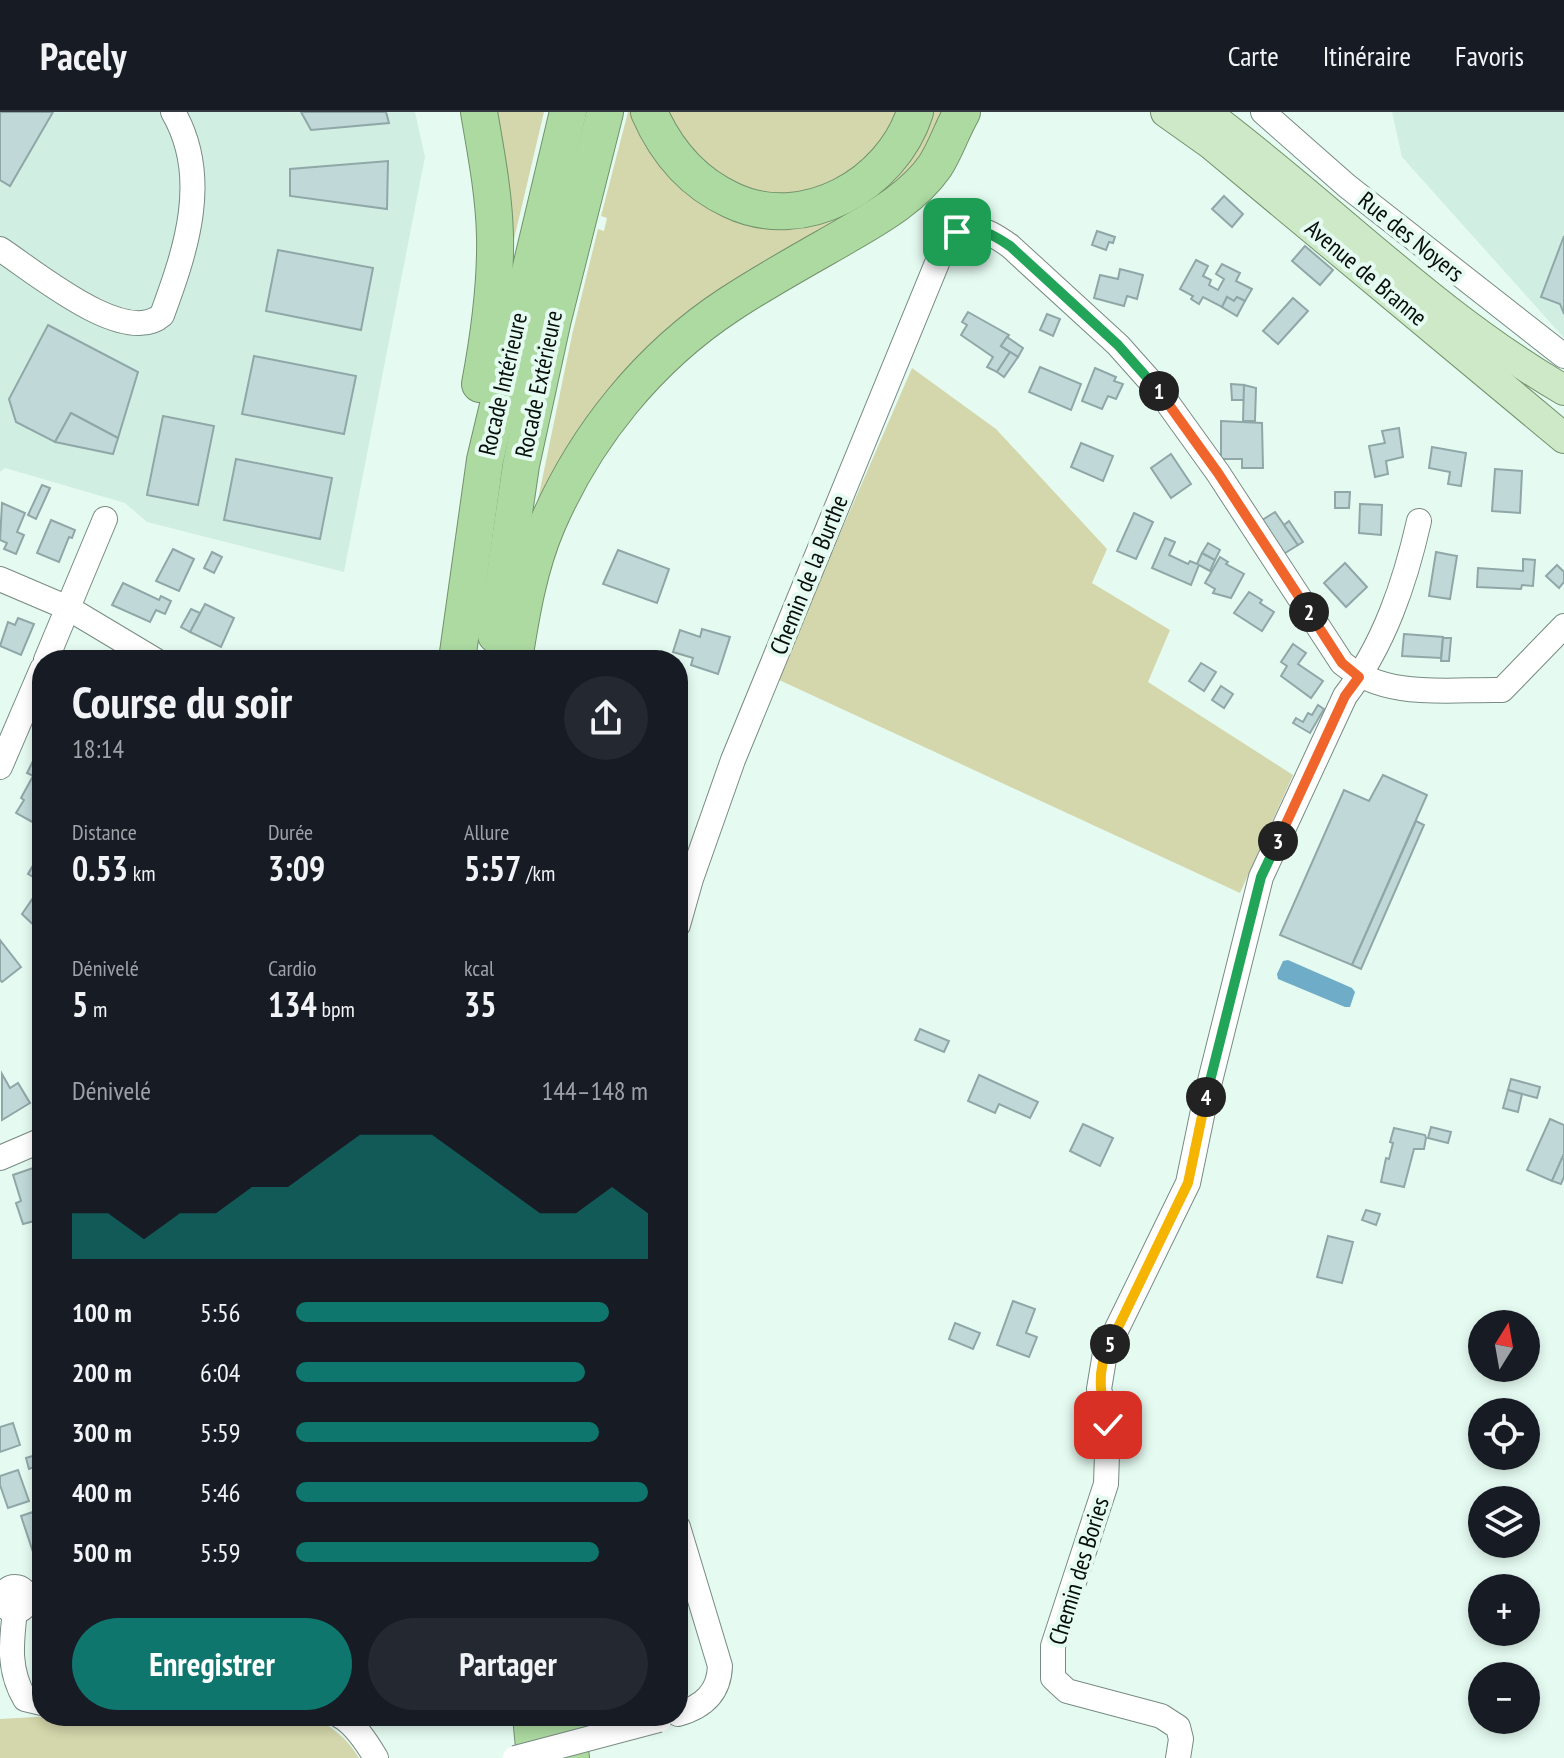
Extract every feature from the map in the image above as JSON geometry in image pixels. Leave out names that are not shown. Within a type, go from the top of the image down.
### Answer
[{"type":"highway","points":[[456,650],[456,562],[466,459],[482,372],[493,283],[495,236],[479,112]]},
{"type":"highway","name":"Rocade Intérieure","points":[[457,650],[485,460],[568,112]]},
{"type":"highway","name":"Rocade Extérieure","points":[[494,650],[521,465],[553,319],[605,112]]},
{"type":"highway","points":[[649,112],[671,153],[708,187],[733,201],[756,208],[785,211],[842,197],[864,185],[899,148],[915,112]]},
{"type":"highway","points":[[516,650],[530,579],[546,526],[570,478],[615,410],[675,346],[718,313],[896,206],[933,168],[950,140],[960,115]]},
{"type":"highway","points":[[532,1726],[535,1758]]},
{"type":"highway","points":[[567,1726],[571,1758]]},
{"type":"main road","name":"Avenue de Branne","points":[[1166,112],[1211,144],[1564,438]]},
{"type":"main road","name":"Avenue de Branne","points":[[1205,112],[1453,313],[1526,367],[1564,390]]},
{"type":"street","points":[[0,249],[92,310],[121,322],[140,325],[154,322],[162,315],[191,222],[192,165],[187,142],[173,112]]},
{"type":"street","name":"Rue des Noyers","points":[[1263,112],[1347,186],[1564,356]]},
{"type":"street","name":"Chemin de la Burthe","points":[[688,890],[733,760],[944,246],[957,232],[974,228],[983,230],[1010,246],[1118,345],[1159,391],[1218,473],[1342,663],[1359,677]]},
{"type":"street","points":[[50,650],[105,519]]},
{"type":"street","points":[[1419,521],[1408,570],[1387,623],[1359,677],[1394,688],[1502,690],[1564,626]]},
{"type":"street","points":[[0,579],[68,608],[138,650]]},
{"type":"street","points":[[1461,691],[1504,670],[1564,608]]},
{"type":"street","name":"Chemin des Bories","points":[[1178,1758],[1181,1739],[1178,1727],[1161,1716],[1067,1691],[1053,1678],[1053,1646],[1106,1484],[1108,1425],[1099,1389],[1105,1353],[1188,1183],[1205,1101],[1261,877],[1345,696],[1359,677]]},
{"type":"street","points":[[0,767],[32,692]]},
{"type":"street","points":[[0,1158],[32,1144]]},
{"type":"street","points":[[688,1560],[720,1666],[715,1692],[699,1706],[688,1710]]},
{"type":"street","points":[[19,1593],[12,1654],[15,1681],[25,1699],[32,1701]]},
{"type":"street","points":[[352,1726],[376,1758]]},
{"type":"street","points":[[515,1758],[636,1726]]},
{"type":"shaded area","points":[[0,112],[415,112],[425,157],[344,572],[147,522],[125,503],[5,468],[0,472]]},
{"type":"shaded area","points":[[1392,112],[1564,112],[1564,338],[1402,157]]},
{"type":"green space","points":[[485,112],[544,112],[503,286]]},
{"type":"green space","points":[[628,112],[637,112],[782,224],[928,112],[946,112],[928,150],[905,178],[739,288],[534,519],[572,335],[598,229],[604,231],[607,218],[601,216]]},
{"type":"green space","points":[[665,112],[897,112],[876,153],[865,164],[826,186],[805,192],[783,193],[741,185],[702,162]]},
{"type":"green space","points":[[912,368],[996,429],[1107,549],[1092,583],[1170,630],[1148,682],[1293,775],[1240,893],[777,679]]},
{"type":"green space","points":[[32,1717],[32,1726],[327,1726],[349,1744],[359,1758],[0,1758],[0,1719]]},
{"type":"water","points":[[1288,960],[1352,988],[1355,992],[1350,1007],[1278,979],[1283,961]]},
{"type":"building","points":[[0,112],[53,112],[10,186],[0,180]]},
{"type":"building","points":[[301,112],[386,112],[389,123],[311,130]]},
{"type":"building","points":[[388,161],[387,209],[290,196],[290,169]]},
{"type":"building","points":[[1224,196],[1243,214],[1232,227],[1212,209]]},
{"type":"building","points":[[1097,231],[1115,237],[1106,250],[1092,245]]},
{"type":"building","points":[[1564,236],[1564,314],[1560,304],[1541,297]]},
{"type":"building","points":[[1305,246],[1333,270],[1320,285],[1292,261]]},
{"type":"building","points":[[278,250],[373,268],[361,330],[266,311]]},
{"type":"building","points":[[1196,260],[1208,266],[1203,276],[1211,280],[1209,285],[1218,290],[1224,279],[1216,274],[1222,264],[1240,273],[1236,281],[1252,289],[1245,301],[1227,297],[1222,307],[1203,297],[1199,304],[1191,299],[1193,296],[1180,289]]},
{"type":"building","points":[[1120,269],[1143,275],[1137,299],[1127,296],[1124,306],[1094,298],[1100,275],[1118,279]]},
{"type":"building","points":[[1227,297],[1245,301],[1237,316],[1222,307]]},
{"type":"building","points":[[1293,298],[1308,311],[1278,344],[1263,331]]},
{"type":"building","points":[[968,312],[1009,335],[1001,346],[1010,352],[997,372],[987,367],[993,357],[961,335],[967,325],[962,322]]},
{"type":"building","points":[[1047,314],[1060,319],[1053,336],[1040,330]]},
{"type":"building","points":[[48,325],[138,372],[118,438],[71,413],[55,442],[16,422],[9,399]]},
{"type":"building","points":[[1007,337],[1023,348],[1018,357],[1001,346]]},
{"type":"building","points":[[1010,352],[1018,357],[1004,377],[997,372]]},
{"type":"building","points":[[254,356],[356,376],[344,434],[242,414]]},
{"type":"building","points":[[1040,367],[1081,384],[1071,410],[1029,392]]},
{"type":"building","points":[[1095,368],[1116,377],[1114,381],[1123,384],[1116,399],[1108,396],[1102,409],[1082,401]]},
{"type":"building","points":[[1231,384],[1244,385],[1244,400],[1232,400]]},
{"type":"building","points":[[1244,385],[1256,388],[1255,421],[1243,421]]},
{"type":"building","points":[[71,413],[118,438],[113,454],[55,442]]},
{"type":"building","points":[[163,416],[214,426],[198,505],[147,495]]},
{"type":"building","points":[[1221,421],[1262,423],[1263,468],[1242,468],[1242,459],[1221,459]]},
{"type":"building","points":[[1399,428],[1403,457],[1386,461],[1388,474],[1375,477],[1369,446],[1385,443],[1382,431]]},
{"type":"building","points":[[1081,443],[1113,456],[1103,481],[1071,467]]},
{"type":"building","points":[[1432,447],[1466,453],[1461,486],[1448,484],[1450,472],[1429,468]]},
{"type":"building","points":[[1171,454],[1191,484],[1171,498],[1151,468]]},
{"type":"building","points":[[236,459],[332,478],[320,539],[224,520]]},
{"type":"building","points":[[1495,469],[1522,471],[1520,513],[1492,511]]},
{"type":"building","points":[[42,485],[50,488],[36,519],[28,515]]},
{"type":"building","points":[[1335,492],[1350,492],[1349,508],[1335,508]]},
{"type":"building","points":[[2,503],[25,513],[17,532],[24,535],[16,554],[4,549],[7,543],[0,540]]},
{"type":"building","points":[[1360,504],[1382,505],[1381,535],[1359,533]]},
{"type":"building","points":[[1275,512],[1298,545],[1282,555],[1259,522]]},
{"type":"building","points":[[1134,513],[1153,522],[1136,559],[1117,551]]},
{"type":"building","points":[[51,520],[75,530],[59,562],[37,553]]},
{"type":"building","points":[[1289,521],[1303,542],[1298,545],[1284,525]]},
{"type":"building","points":[[1165,538],[1175,542],[1169,555],[1188,564],[1190,561],[1197,564],[1202,553],[1215,560],[1210,571],[1199,565],[1191,585],[1152,568]]},
{"type":"building","points":[[1208,543],[1220,550],[1215,560],[1202,553]]},
{"type":"building","points":[[173,549],[194,559],[179,591],[156,581]]},
{"type":"building","points":[[618,550],[669,569],[657,603],[603,584]]},
{"type":"building","points":[[212,552],[222,557],[214,573],[204,568]]},
{"type":"building","points":[[1436,552],[1457,556],[1450,599],[1429,596]]},
{"type":"building","points":[[1220,557],[1244,574],[1231,598],[1213,593],[1215,589],[1205,583]]},
{"type":"building","points":[[1523,559],[1535,560],[1533,586],[1522,585],[1521,589],[1477,587],[1478,568],[1523,571]]},
{"type":"building","points":[[1345,563],[1367,587],[1346,607],[1324,583]]},
{"type":"building","points":[[1557,565],[1564,572],[1564,582],[1559,588],[1546,576]]},
{"type":"building","points":[[123,583],[159,600],[161,596],[171,601],[165,614],[156,610],[150,622],[112,605]]},
{"type":"building","points":[[1249,592],[1274,612],[1262,631],[1234,613]]},
{"type":"building","points":[[205,604],[234,618],[221,647],[190,632]]},
{"type":"building","points":[[191,609],[200,613],[190,632],[181,627]]},
{"type":"building","points":[[18,618],[34,624],[21,655],[0,646],[8,622],[15,625]]},
{"type":"building","points":[[702,629],[730,637],[718,674],[691,665],[693,658],[688,656],[688,650],[674,650],[680,630],[700,637]]},
{"type":"building","points":[[1404,634],[1443,637],[1441,658],[1402,656]]},
{"type":"building","points":[[1443,638],[1451,638],[1449,661],[1441,661]]},
{"type":"building","points":[[1293,644],[1306,653],[1298,664],[1323,681],[1311,698],[1281,676],[1287,666],[1281,662]]},
{"type":"building","points":[[1201,663],[1216,672],[1204,691],[1189,681]]},
{"type":"building","points":[[1221,686],[1233,694],[1224,708],[1212,700]]},
{"type":"building","points":[[1318,705],[1324,709],[1310,733],[1293,723],[1296,718],[1303,722]]},
{"type":"building","points":[[1383,775],[1427,795],[1352,965],[1280,935],[1344,790],[1369,801]]},
{"type":"building","points":[[32,778],[32,822],[16,813],[24,800],[21,798]]},
{"type":"building","points":[[1416,821],[1424,825],[1361,969],[1352,965]]},
{"type":"building","points":[[32,899],[32,924],[22,914]]},
{"type":"building","points":[[0,940],[21,967],[2,982],[0,980]]},
{"type":"building","points":[[920,1029],[949,1041],[944,1052],[915,1040]]},
{"type":"building","points":[[2,1074],[10,1088],[18,1083],[30,1103],[2,1120]]},
{"type":"building","points":[[979,1075],[1038,1102],[1030,1118],[999,1104],[995,1113],[968,1101]]},
{"type":"building","points":[[1511,1079],[1540,1087],[1537,1098],[1508,1090]]},
{"type":"building","points":[[1508,1090],[1522,1094],[1518,1112],[1503,1108]]},
{"type":"building","points":[[1550,1119],[1564,1125],[1564,1154],[1552,1181],[1527,1170]]},
{"type":"building","points":[[1083,1124],[1113,1138],[1100,1166],[1070,1151]]},
{"type":"building","points":[[1431,1127],[1451,1132],[1448,1143],[1428,1138]]},
{"type":"building","points":[[1394,1128],[1425,1135],[1426,1138],[1424,1149],[1414,1149],[1404,1187],[1381,1182],[1393,1143],[1390,1142]]},
{"type":"building","points":[[1562,1158],[1564,1177],[1561,1184],[1552,1181]]},
{"type":"building","points":[[32,1168],[32,1222],[23,1224],[16,1203],[21,1201],[13,1175]]},
{"type":"building","points":[[1366,1210],[1380,1214],[1376,1225],[1362,1220]]},
{"type":"building","points":[[1328,1236],[1353,1242],[1342,1283],[1317,1277]]},
{"type":"building","points":[[1013,1301],[1035,1309],[1026,1333],[1037,1337],[1029,1357],[997,1345]]},
{"type":"building","points":[[955,1323],[980,1333],[973,1349],[949,1339]]},
{"type":"building","points":[[13,1423],[20,1445],[0,1452],[0,1427]]},
{"type":"building","points":[[32,1456],[32,1468],[29,1469],[26,1458]]},
{"type":"building","points":[[18,1470],[29,1501],[8,1508],[0,1476]]},
{"type":"building","points":[[32,1512],[32,1549],[21,1516]]},
{"type":"route","points":[[957,232],[974,228],[991,233],[1010,246],[1118,345],[1159,391],[1218,473],[1342,663],[1359,677],[1345,696],[1261,877],[1205,1101],[1188,1183],[1105,1353],[1099,1389],[1108,1425]]}]
